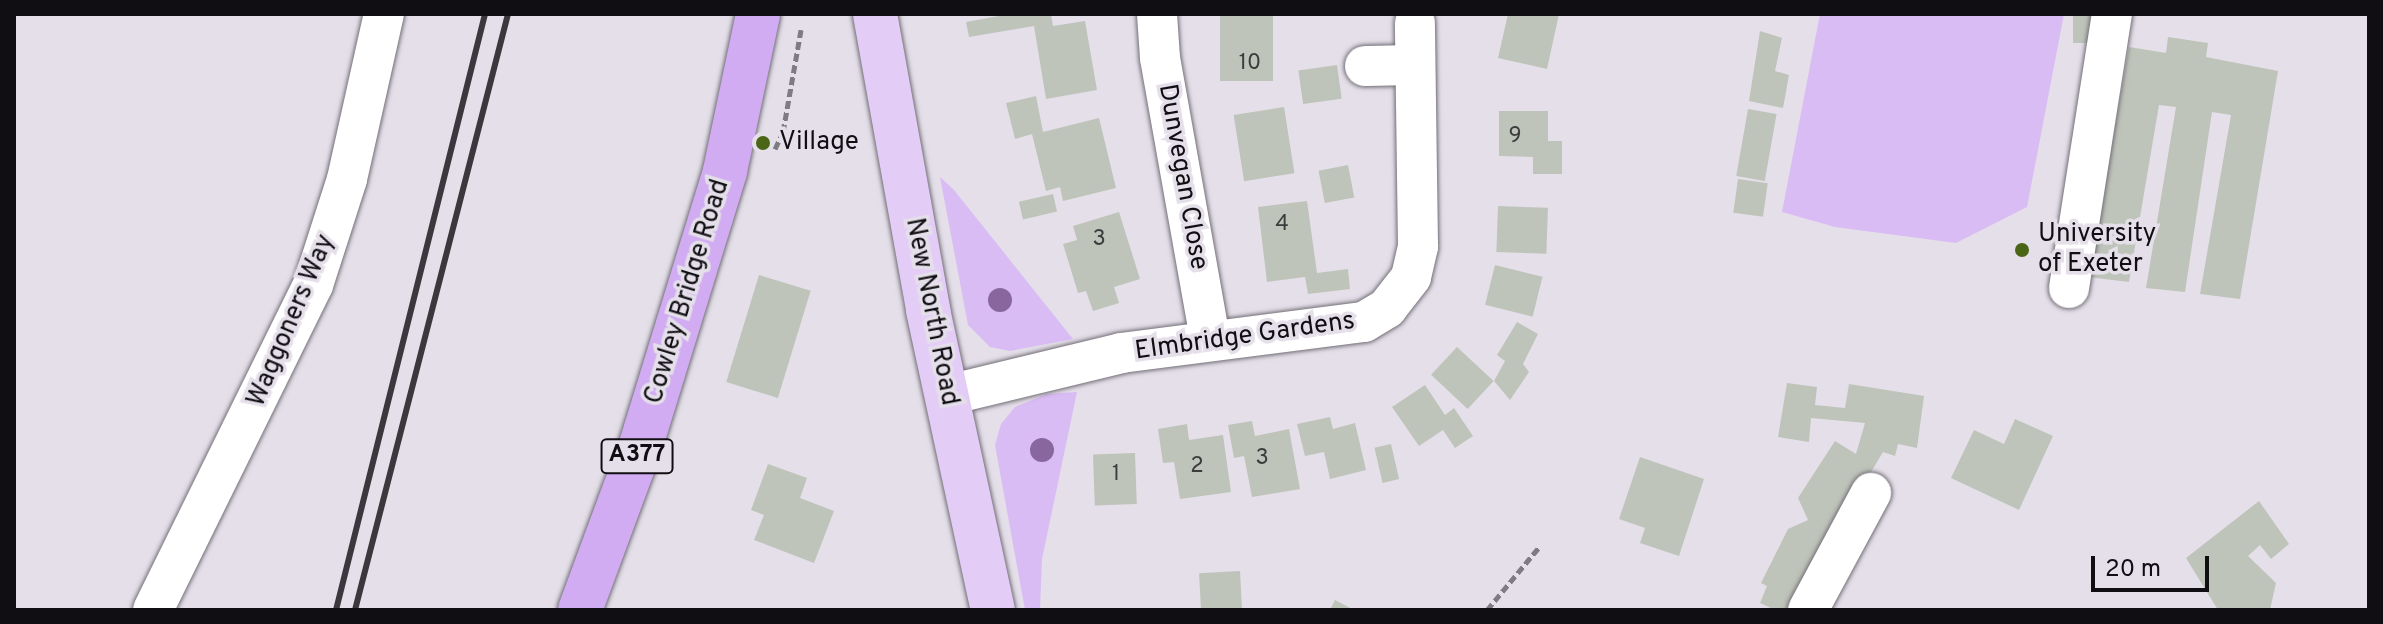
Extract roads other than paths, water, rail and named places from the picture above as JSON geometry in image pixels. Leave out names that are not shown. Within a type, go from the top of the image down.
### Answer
[{"type":"highway","name":"Cowley Bridge Road","points":[[580,610],[640,448],[725,171],[758,14]]},
{"type":"main road","name":"New North Road","points":[[875,14],[993,610]]},
{"type":"street","name":"Waggoners Way","points":[[153,610],[313,285],[347,179],[384,14]]},
{"type":"street","name":"Dunvegan Close","points":[[1157,14],[1160,58],[1210,339]]},
{"type":"street","points":[[2069,288],[2112,14]]},
{"type":"street","name":"Elmbridge Gardens","points":[[948,395],[1121,353],[1210,339],[1364,322],[1387,308],[1411,277],[1418,246],[1413,65],[1415,23]]},
{"type":"street","points":[[1365,66],[1413,65]]},
{"type":"street","points":[[1808,610],[1871,493]]},
{"type":"railway","points":[[336,610],[485,14]]},
{"type":"railway","points":[[355,610],[508,14]]},
{"type":"place","name":"Village","points":[[763,143]]},
{"type":"place","name":"University of Exeter","points":[[2022,250]]}]
